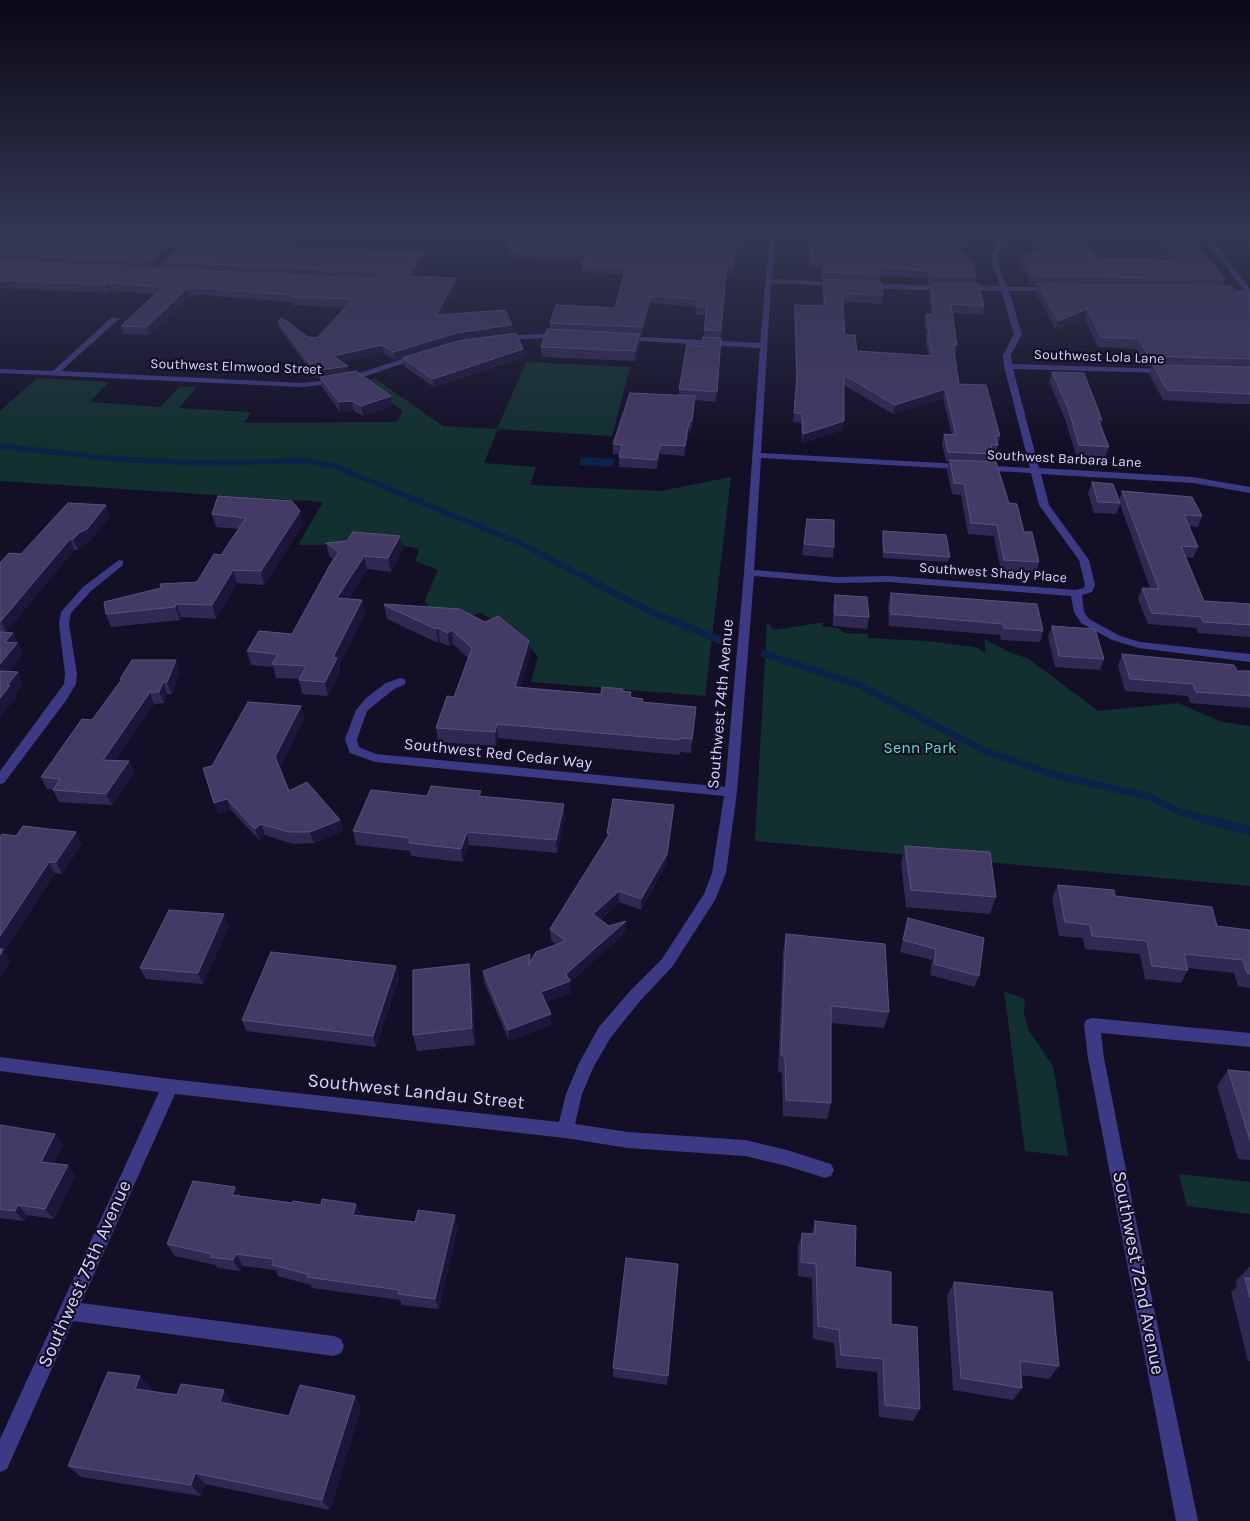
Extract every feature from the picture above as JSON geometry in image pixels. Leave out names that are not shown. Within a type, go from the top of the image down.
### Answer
[{"type":"street","name":"Southwest 74th Avenue","points":[[565,1130],[574,1094],[587,1062],[605,1032],[635,996],[667,963],[710,896],[720,873],[731,792],[750,573],[767,305]]},
{"type":"street","name":"Southwest Shady Place","points":[[750,573],[837,580],[889,579],[1076,593],[1088,590],[1090,585],[1084,560],[1044,505],[1034,472],[1008,366],[1007,355],[1018,334],[1010,305]]},
{"type":"street","points":[[56,372],[114,319]]},
{"type":"street","points":[[496,338],[534,335],[572,336]]},
{"type":"street","points":[[610,338],[764,346]]},
{"type":"street","name":"Southwest Elmwood Street","points":[[0,371],[317,384],[345,380],[430,353]]},
{"type":"street","name":"Southwest Lola Lane","points":[[1008,366],[1177,371]]},
{"type":"street","name":"Southwest Barbara Lane","points":[[756,455],[1193,480],[1250,490]]},
{"type":"street","points":[[0,780],[61,699],[70,684],[64,624],[66,612],[87,589],[119,564]]},
{"type":"street","points":[[1076,593],[1079,612],[1085,621],[1116,638],[1139,645],[1250,658]]},
{"type":"street","name":"Southwest Red Cedar Way","points":[[400,682],[379,694],[362,710],[351,739],[354,750],[375,758],[731,792]]},
{"type":"street","name":"Southwest 72nd Avenue","points":[[1187,1521],[1129,1231],[1096,1058],[1092,1025],[1250,1040]]},
{"type":"street","name":"Southwest Landau Street","points":[[0,1064],[170,1086],[565,1130],[628,1140],[745,1148],[788,1158],[825,1170]]},
{"type":"street","name":"Southwest 75th Avenue","points":[[0,1462],[170,1086]]},
{"type":"street","points":[[69,1311],[334,1346]]},
{"type":"green space","points":[[526,362],[630,367],[612,436],[498,429],[484,463],[536,467],[530,485],[661,491],[731,477],[705,696],[531,682],[538,657],[520,636],[481,613],[461,618],[431,612],[425,600],[438,570],[415,561],[419,552],[417,548],[393,544],[298,545],[323,502],[0,481],[0,411],[37,378],[109,382],[90,402],[160,407],[179,387],[197,387],[179,408],[251,412],[244,423],[396,422],[403,411],[362,382],[374,378],[443,426],[497,429]]},
{"type":"green space","name":"Senn Park","points":[[767,622],[774,630],[825,622],[821,626],[837,628],[845,633],[868,634],[868,638],[926,641],[975,647],[986,653],[984,639],[1009,652],[1029,659],[1098,711],[1178,703],[1222,722],[1250,726],[1250,886],[755,841]]},
{"type":"green space","points":[[1004,991],[1025,999],[1024,1015],[1029,1031],[1053,1066],[1068,1156],[1025,1151]]},
{"type":"green space","points":[[1179,1174],[1250,1182],[1250,1214],[1187,1206]]},
{"type":"water","points":[[581,457],[615,459],[612,467],[579,465]]},
{"type":"building","points":[[144,305],[170,305],[147,327],[121,326]]},
{"type":"building","points":[[347,305],[441,305],[436,315],[505,310],[512,325],[456,333],[394,352],[382,345],[333,356],[348,366],[315,371],[278,322],[282,318],[308,337],[317,338]]},
{"type":"building","points":[[556,305],[615,308],[616,305],[648,305],[642,327],[550,323]]},
{"type":"building","points":[[696,305],[723,305],[721,331],[704,330],[707,307],[696,307]]},
{"type":"building","points":[[795,305],[843,305],[845,335],[855,335],[857,351],[933,356],[927,335],[929,335],[926,314],[934,315],[933,305],[951,305],[957,345],[953,345],[959,384],[986,385],[1000,436],[995,436],[998,445],[991,445],[993,454],[948,452],[944,434],[956,435],[945,389],[895,405],[844,375],[844,421],[803,434],[802,413],[794,413],[797,376]]},
{"type":"building","points":[[1050,305],[1250,305],[1250,359],[1148,356],[1139,339],[1101,337],[1087,309],[1058,321]]},
{"type":"building","points":[[547,329],[640,334],[635,351],[541,347]]},
{"type":"building","points":[[516,333],[523,349],[433,379],[402,358],[458,341]]},
{"type":"building","points":[[703,337],[721,338],[717,392],[679,389],[687,344],[702,346]]},
{"type":"building","points":[[1153,365],[1250,367],[1250,394],[1167,390]]},
{"type":"building","points":[[356,371],[391,396],[361,406],[352,401],[339,402],[320,377]]},
{"type":"building","points":[[1052,372],[1084,373],[1102,420],[1098,419],[1109,447],[1079,445],[1068,408]]},
{"type":"building","points":[[630,393],[695,396],[692,421],[689,421],[685,446],[660,445],[657,460],[619,457],[622,445],[613,444]]},
{"type":"building","points":[[950,460],[996,462],[1009,503],[1017,504],[1024,532],[1032,532],[1039,562],[1004,560],[997,525],[971,523],[964,484],[954,483]]},
{"type":"building","points":[[1092,482],[1113,484],[1120,503],[1098,502]]},
{"type":"building","points":[[1122,491],[1192,497],[1202,516],[1184,515],[1198,547],[1181,546],[1204,601],[1250,604],[1250,625],[1203,622],[1201,617],[1152,613],[1142,588],[1159,589]]},
{"type":"building","points":[[218,496],[292,501],[300,511],[261,571],[233,570],[212,605],[177,604],[175,607],[106,614],[104,602],[161,588],[160,584],[197,582],[214,554],[221,555],[246,518],[212,514]]},
{"type":"building","points":[[68,503],[106,505],[87,529],[73,539],[70,539],[0,621],[0,563],[9,553],[21,554]]},
{"type":"building","points":[[807,519],[834,520],[834,547],[804,544]]},
{"type":"building","points":[[883,531],[946,535],[950,557],[884,552]]},
{"type":"building","points":[[353,532],[400,536],[388,558],[364,556],[337,598],[362,600],[333,657],[337,658],[325,682],[299,680],[306,666],[272,664],[278,654],[247,651],[259,631],[292,634],[339,552],[326,543],[347,541]]},
{"type":"building","points":[[891,593],[1037,604],[1043,631],[1004,628],[1003,624],[891,614]]},
{"type":"building","points":[[835,595],[867,597],[869,617],[835,615]]},
{"type":"building","points":[[385,604],[459,609],[485,622],[498,616],[529,641],[515,687],[597,694],[601,694],[602,687],[623,689],[622,691],[631,692],[630,697],[643,699],[642,702],[696,707],[692,739],[681,738],[680,740],[497,724],[495,732],[436,728],[447,696],[454,697],[472,648],[452,630],[448,633],[438,628],[436,629]]},
{"type":"building","points":[[1052,626],[1095,629],[1104,659],[1059,656]]},
{"type":"building","points":[[0,632],[13,633],[5,642],[17,643],[0,664]]},
{"type":"building","points":[[1122,654],[1234,665],[1237,671],[1250,671],[1250,696],[1196,692],[1193,684],[1130,679]]},
{"type":"building","points":[[132,660],[176,660],[167,682],[163,682],[159,692],[150,692],[103,760],[129,761],[106,794],[53,790],[60,779],[41,777],[82,719],[92,720],[122,679],[120,679]]},
{"type":"building","points":[[0,671],[18,672],[7,685],[10,685],[0,698]]},
{"type":"building","points":[[248,702],[301,706],[275,757],[289,791],[307,782],[340,820],[310,832],[289,832],[261,824],[255,829],[227,799],[214,803],[203,768],[212,766]]},
{"type":"building","points":[[431,786],[481,791],[479,796],[564,804],[556,840],[467,832],[461,849],[409,843],[410,838],[353,831],[371,790],[427,796]]},
{"type":"building","points":[[613,799],[674,805],[667,854],[641,899],[619,891],[593,914],[609,926],[626,921],[566,974],[570,981],[541,992],[551,1014],[508,1030],[483,971],[530,954],[528,965],[536,952],[566,941],[550,929],[610,833],[607,833]]},
{"type":"building","points":[[23,826],[76,832],[56,862],[49,862],[0,936],[0,837],[2,834],[16,836]]},
{"type":"building","points":[[905,846],[990,852],[996,897],[911,890]]},
{"type":"building","points":[[1058,885],[1114,890],[1115,896],[1212,907],[1217,926],[1250,930],[1250,974],[1247,973],[1243,960],[1184,954],[1188,970],[1152,966],[1147,941],[1092,936],[1090,925],[1065,922]]},
{"type":"building","points":[[169,910],[224,914],[198,973],[140,968]]},
{"type":"building","points":[[908,918],[984,938],[979,976],[934,964],[936,949],[903,940]]},
{"type":"building","points":[[786,934],[885,944],[889,1012],[831,1006],[831,1103],[786,1100],[785,1057],[781,1055]]},
{"type":"building","points":[[271,952],[396,966],[373,1036],[242,1020]]},
{"type":"building","points":[[469,964],[472,1028],[413,1035],[413,970]]},
{"type":"building","points":[[1228,1070],[1250,1072],[1250,1140]]},
{"type":"building","points":[[0,1125],[55,1134],[41,1162],[68,1165],[45,1209],[18,1205],[15,1211],[0,1209]]},
{"type":"building","points":[[193,1181],[235,1187],[232,1195],[293,1203],[293,1201],[321,1205],[322,1199],[356,1204],[353,1215],[415,1222],[418,1210],[455,1215],[435,1299],[398,1294],[399,1290],[307,1277],[307,1274],[272,1265],[274,1259],[236,1254],[233,1260],[210,1257],[212,1254],[167,1244]]},
{"type":"building","points":[[815,1221],[856,1226],[855,1267],[891,1272],[891,1324],[917,1327],[920,1409],[885,1405],[883,1359],[841,1355],[839,1330],[818,1326],[816,1264],[801,1262],[802,1233],[815,1234]]},
{"type":"building","points":[[626,1258],[678,1264],[668,1376],[613,1368]]},
{"type":"building","points":[[1245,1278],[1250,1278],[1250,1298]]},
{"type":"building","points":[[954,1282],[1052,1292],[1059,1366],[1020,1361],[1022,1388],[961,1378]]},
{"type":"building","points":[[108,1372],[140,1376],[135,1389],[177,1395],[181,1384],[224,1390],[220,1402],[289,1416],[300,1385],[355,1396],[322,1500],[195,1473],[191,1485],[68,1466]]},
{"type":"waterway","points":[[0,446],[115,459],[199,463],[305,461],[334,466],[522,544],[584,577]]},
{"type":"waterway","points":[[581,575],[645,609],[724,642]]},
{"type":"waterway","points":[[764,654],[859,685],[985,751],[1052,774],[1150,797],[1177,811],[1209,820]]},
{"type":"waterway","points":[[1204,819],[1250,831]]}]
